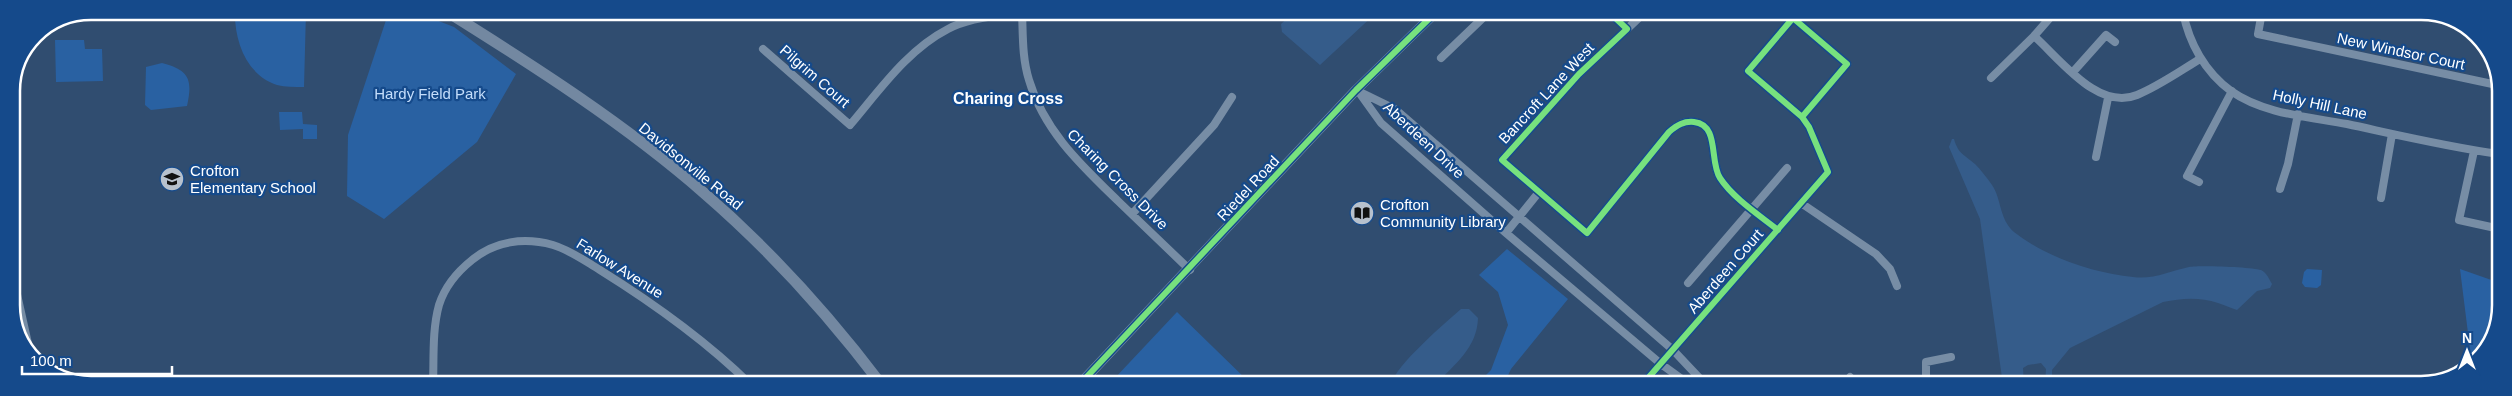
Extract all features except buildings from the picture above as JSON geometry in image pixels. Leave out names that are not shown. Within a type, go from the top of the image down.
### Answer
[{"type":"main road","name":"Davidsonville Road","points":[[460,20],[570,92],[702,191],[776,260],[816,304],[874,376]]},
{"type":"street","name":"Pilgrim Court","points":[[763,49],[850,125],[904,62],[931,39],[966,21],[973,20]]},
{"type":"street","name":"Charing Cross Drive","points":[[1022,20],[1024,58],[1028,79],[1045,119],[1057,138],[1075,160],[1190,270]]},
{"type":"street","name":"Riedel Road","points":[[1088,376],[1190,270],[1356,90],[1428,20]]},
{"type":"street","points":[[1441,58],[1481,20]]},
{"type":"street","points":[[1617,20],[1627,30],[1637,20]]},
{"type":"street","points":[[1791,20],[1748,71],[1802,117],[1847,64],[1795,20]]},
{"type":"street","points":[[1991,78],[2048,20]]},
{"type":"street","name":"Holly Hill Lane","points":[[2185,20],[2191,40],[2200,59],[2232,91],[2264,106],[2474,151],[2492,153]]},
{"type":"street","name":"New Windsor Court","points":[[2261,20],[2258,34],[2491,84]]},
{"type":"street","name":"Bancroft Lane West","points":[[1539,192],[1502,160],[1579,74],[1627,30]]},
{"type":"street","points":[[2073,72],[2106,35],[2115,42]]},
{"type":"street","points":[[2034,36],[2087,86],[2108,98],[2136,96],[2200,59]]},
{"type":"street","name":"Aberdeen Drive","points":[[1356,90],[1395,109],[1673,350],[1698,376]]},
{"type":"street","name":"Aberdeen Drive","points":[[1356,90],[1381,123],[1661,364],[1678,376]]},
{"type":"street","points":[[2199,182],[2187,176],[2232,91]]},
{"type":"street","points":[[1132,214],[1214,125],[1232,96]]},
{"type":"street","points":[[2096,157],[2108,98]]},
{"type":"street","points":[[2280,189],[2288,164],[2298,114]]},
{"type":"street","name":"Aberdeen Court","points":[[1650,376],[1828,172],[1809,127],[1802,117]]},
{"type":"street","points":[[1506,232],[1539,192],[1587,233],[1669,132],[1682,123],[1691,122],[1698,123],[1708,129],[1720,177],[1752,209],[1778,230]]},
{"type":"street","points":[[2381,198],[2392,134]]},
{"type":"street","points":[[2474,151],[2459,220],[2492,227]]},
{"type":"street","points":[[1688,283],[1787,168]]},
{"type":"street","points":[[1801,203],[1876,254],[1890,269],[1897,286]]},
{"type":"street","name":"Farlow Avenue","points":[[433,376],[436,317],[449,284],[467,264],[489,248],[501,244],[528,241],[555,245],[568,250],[628,288],[705,344],[741,376]]},
{"type":"street","points":[[1926,376],[1926,362],[1951,357]]},
{"type":"green space","points":[[235,20],[306,20],[304,87],[277,85],[257,73],[244,55]]},
{"type":"green space","name":"Hardy Field Park","points":[[386,20],[436,20],[454,27],[516,74],[477,142],[384,219],[347,196],[348,135]]},
{"type":"green space","points":[[55,40],[84,40],[85,49],[102,49],[103,81],[56,82]]},
{"type":"green space","points":[[162,63],[178,69],[187,77],[189,97],[187,106],[151,110],[145,105],[146,67]]},
{"type":"green space","points":[[279,112],[302,112],[303,124],[317,125],[317,139],[303,139],[303,129],[280,130]]},
{"type":"green space","points":[[1507,249],[1568,299],[1511,369],[1508,376],[1485,376],[1491,370],[1508,325],[1498,292],[1479,275]]},
{"type":"green space","points":[[2307,269],[2322,270],[2321,285],[2317,288],[2305,287],[2302,283],[2304,272]]},
{"type":"green space","points":[[2460,269],[2492,280],[2492,305],[2488,328],[2477,348],[2471,355]]},
{"type":"green space","points":[[1177,312],[1243,376],[1117,376]]},
{"type":"shaded area","points":[[1285,20],[1368,20],[1320,65],[1282,32],[1281,24]]},
{"type":"shaded area","points":[[1952,139],[1954,139],[1960,151],[1977,166],[1992,185],[2009,227],[2027,241],[2055,256],[2086,268],[2140,278],[2195,266],[2255,269],[2265,273],[2272,284],[2270,288],[2257,291],[2237,310],[2211,301],[2198,299],[2163,302],[2070,348],[2052,370],[2052,376],[2046,376],[2046,369],[2041,363],[2028,365],[2023,368],[2023,376],[2002,376],[1980,219],[1949,147]]},
{"type":"shaded area","points":[[1461,309],[1469,309],[1478,318],[1477,329],[1469,347],[1464,355],[1444,376],[1395,376],[1411,356]]},
{"type":"cycle path","points":[[1088,376],[1356,90],[1428,20]]},
{"type":"cycle path","points":[[1617,20],[1627,29],[1579,74],[1502,160],[1587,233],[1669,132],[1681,124],[1694,122],[1702,125],[1711,137],[1717,171],[1725,185],[1747,206],[1778,230]]},
{"type":"cycle path","points":[[1791,20],[1748,71],[1802,117]]},
{"type":"cycle path","points":[[1795,20],[1847,64],[1802,117]]},
{"type":"cycle path","points":[[1650,376],[1828,172],[1809,127],[1802,117]]},
{"type":"place","name":"Crofton Elementary School","points":[[172,179]]},
{"type":"place","name":"Crofton Community Library","points":[[1362,213]]},
{"type":"district","name":"Charing Cross","points":[[1008,98]]}]
